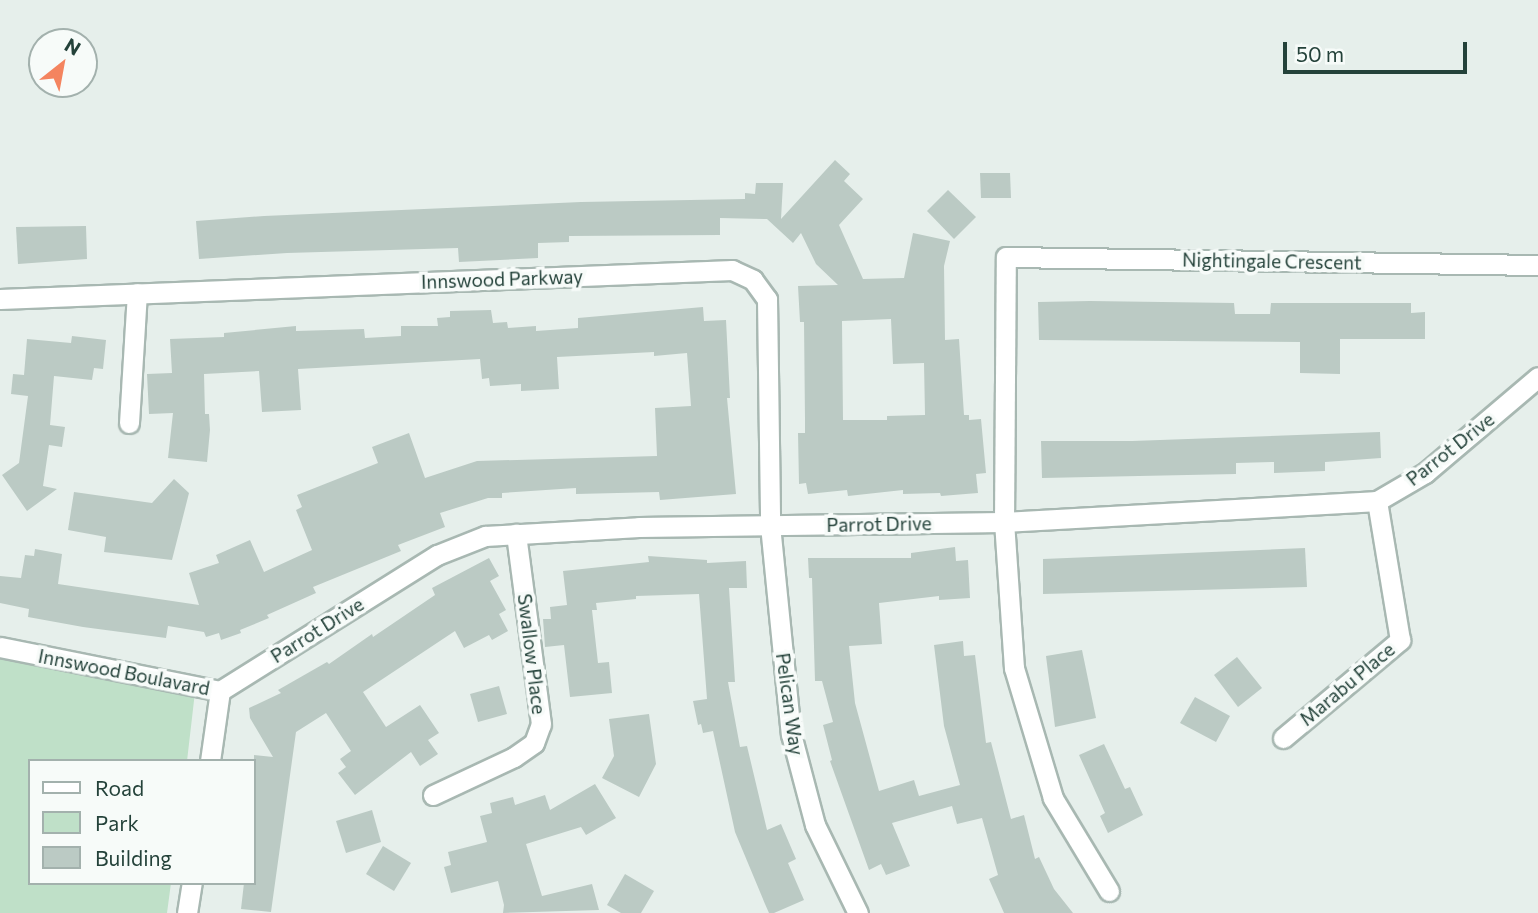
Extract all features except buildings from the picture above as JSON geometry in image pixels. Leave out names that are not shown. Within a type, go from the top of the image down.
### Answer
[{"type":"street","name":"Nightingale Crescent","points":[[1004,522],[1006,257],[1538,265]]},
{"type":"street","name":"Innswood Parkway","points":[[0,299],[732,270],[753,280],[767,299],[770,525]]},
{"type":"street","points":[[129,423],[137,293]]},
{"type":"street","name":"Parrot Drive","points":[[220,691],[437,555],[485,536],[639,527],[1004,522],[1377,501],[1425,473],[1538,377]]},
{"type":"street","name":"Marabu Place","points":[[1283,738],[1400,640],[1377,501]]},
{"type":"street","points":[[1004,522],[1014,668],[1053,798],[1109,891]]},
{"type":"street","name":"Pelican Way","points":[[770,525],[791,734],[815,825],[858,913]]},
{"type":"street","name":"Swallow Place","points":[[433,795],[514,757],[534,743],[541,724],[516,534]]},
{"type":"street","name":"Innswood Boulavard","points":[[0,647],[220,691],[210,759]]},
{"type":"street","points":[[187,913],[192,885]]},
{"type":"green space","points":[[0,658],[195,692],[187,759],[28,759],[28,885],[171,885],[167,913],[0,913]]}]
